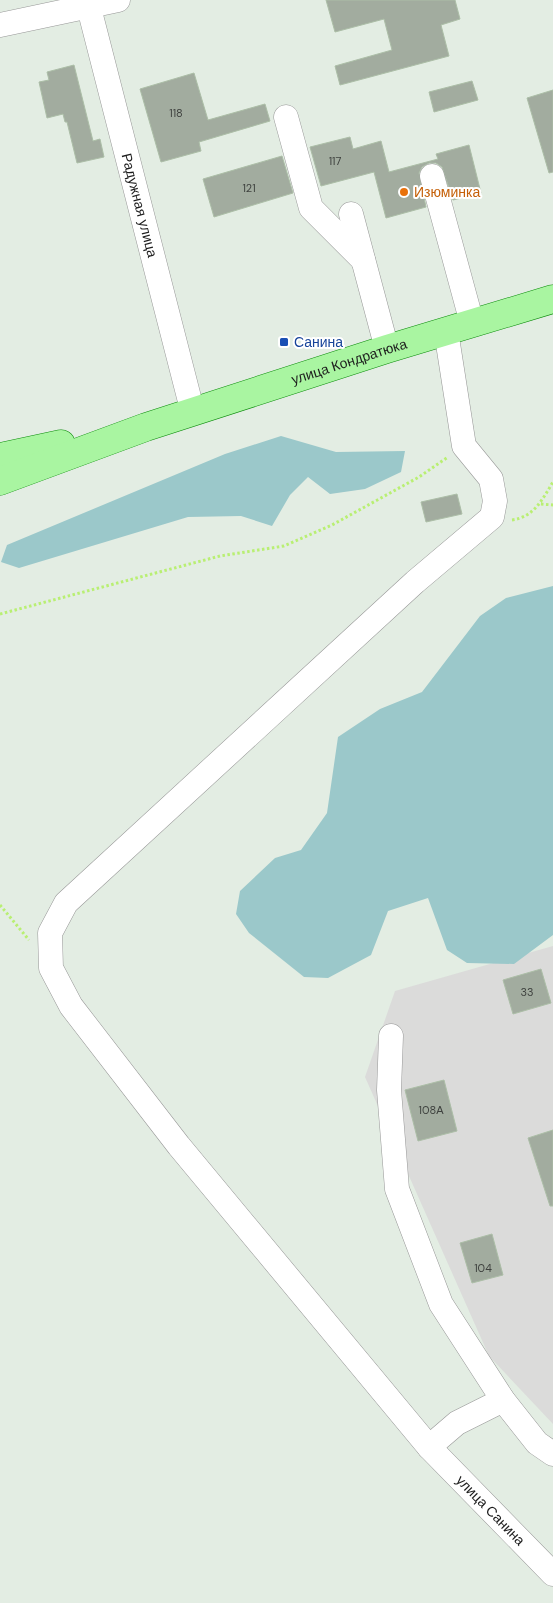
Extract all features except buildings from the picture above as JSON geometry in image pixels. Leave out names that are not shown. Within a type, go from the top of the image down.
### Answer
[{"type":"main road","name":"улица Кондратюка","points":[[146,427],[387,349],[553,299]]},
{"type":"main road","points":[[0,457],[146,427]]},
{"type":"main road","points":[[0,481],[146,427]]},
{"type":"street","points":[[0,25],[88,3],[118,0]]},
{"type":"street","name":"Радужная улица","points":[[88,3],[193,413]]},
{"type":"street","points":[[286,117],[311,208],[363,260]]},
{"type":"street","points":[[432,176],[472,323]]},
{"type":"street","points":[[351,214],[387,349]]},
{"type":"street","points":[[51,968],[50,932],[66,903],[415,582],[492,517],[495,501],[491,479],[464,446],[446,331]]},
{"type":"street","name":"улица Санина","points":[[51,968],[71,1006],[179,1146],[428,1447],[553,1574]]},
{"type":"street","points":[[391,1036],[389,1090],[397,1189],[441,1304],[503,1400],[537,1442],[553,1454]]},
{"type":"street","points":[[428,1447],[457,1423],[503,1400]]},
{"type":"path","points":[[0,614],[220,556],[284,546],[332,525],[419,477],[464,446]]},
{"type":"path","points":[[492,517],[506,521],[522,518],[541,504],[553,482]]},
{"type":"path","points":[[541,504],[553,505]]},
{"type":"path","points":[[0,906],[51,968]]},
{"type":"shaded area","points":[[281,436],[336,452],[405,451],[401,472],[365,489],[330,494],[308,477],[290,495],[272,526],[241,516],[188,517],[19,568],[1,562],[7,545],[225,454]]},
{"type":"shaded area","points":[[553,586],[553,935],[514,964],[467,963],[447,950],[428,898],[388,911],[371,955],[328,978],[304,977],[249,933],[236,914],[240,891],[275,858],[301,850],[327,813],[338,737],[380,709],[422,692],[480,616],[506,598]]},
{"type":"shaded area","points":[[553,946],[553,1424],[489,1356],[365,1077],[395,991]]},
{"type":"place","name":"Изюминка","points":[[404,192]]},
{"type":"place","name":"Санина","points":[[284,342]]}]
